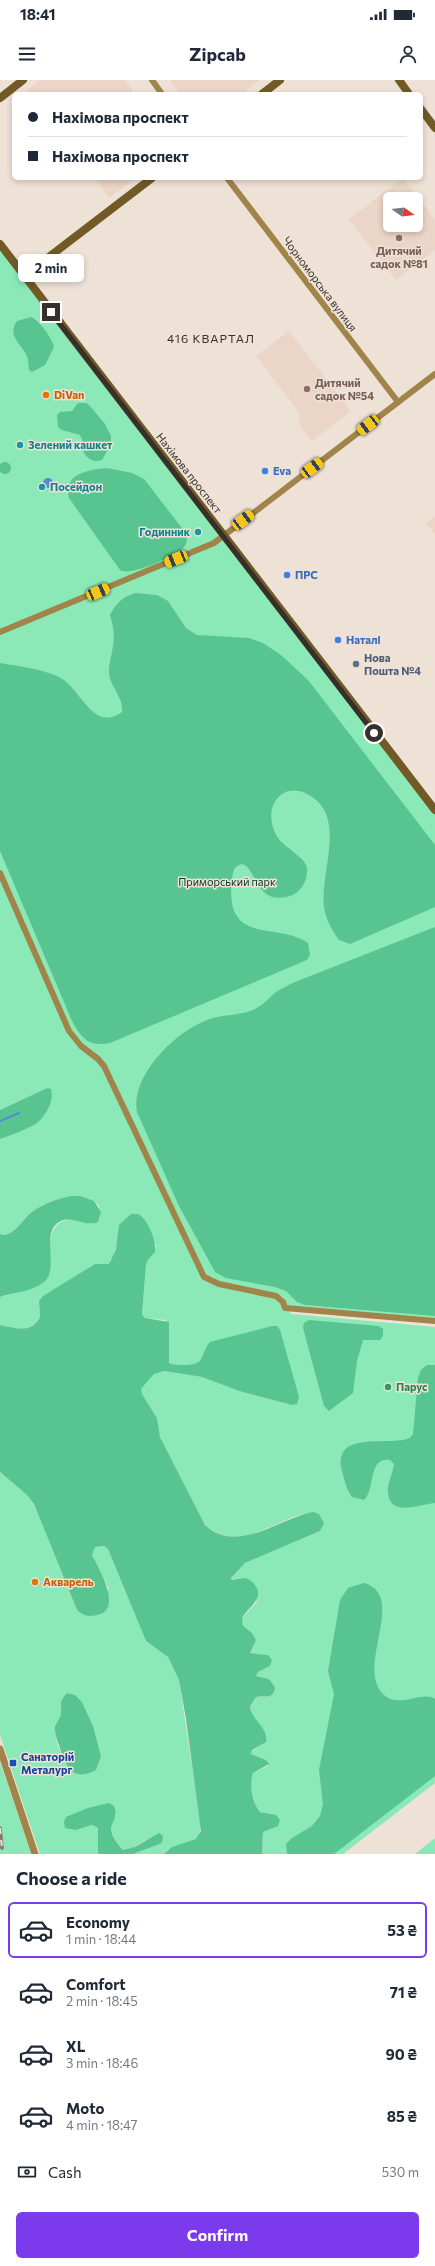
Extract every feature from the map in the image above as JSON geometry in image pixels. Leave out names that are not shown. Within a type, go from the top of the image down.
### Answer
[{"type":"main road","points":[[0,98],[23,80]]},
{"type":"main road","points":[[265,92],[280,80]]},
{"type":"main road","points":[[399,80],[408,92]]},
{"type":"main road","points":[[423,112],[435,128]]},
{"type":"main road","points":[[24,276],[149,180]]},
{"type":"main road","name":"Нахімова проспект","points":[[0,244],[435,810]]},
{"type":"street","points":[[152,80],[161,92]]},
{"type":"street","name":"Чорноморська вулиця","points":[[229,180],[398,402]]},
{"type":"street","points":[[0,632],[204,548],[223,536],[435,374]]},
{"type":"street","points":[[0,873],[69,1031],[81,1046],[98,1059],[104,1066],[204,1277],[219,1284],[276,1296],[283,1302],[285,1308],[435,1321]]},
{"type":"street","points":[[0,1749],[35,1854]]},
{"type":"shaded area","points":[[40,80],[125,80],[134,92],[28,92],[27,90]]},
{"type":"shaded area","points":[[170,80],[260,80],[245,92],[179,92]]},
{"type":"shaded area","points":[[96,180],[133,180],[109,198]]},
{"type":"shaded area","name":"Дитячий садок №81","points":[[400,180],[405,180],[414,192],[385,192]]},
{"type":"shaded area","name":"Дитячий садок №81","points":[[383,193],[383,232],[423,232],[423,204],[435,220],[435,250],[396,280],[349,219]]},
{"type":"shaded area","name":"Дитячий садок №54","points":[[289,331],[351,411],[312,441],[299,425],[299,412],[256,356]]},
{"type":"shaded area","points":[[435,516],[435,534],[426,523]]},
{"type":"green space","name":"Приморський парк","points":[[0,243],[435,813],[435,1321],[288,1308],[291,1314],[435,1327],[435,1783],[343,1854],[262,1854],[263,1832],[275,1827],[272,1814],[260,1812],[253,1799],[251,1783],[253,1773],[268,1766],[266,1760],[251,1754],[252,1751],[262,1744],[262,1728],[253,1717],[250,1706],[256,1697],[265,1697],[275,1687],[269,1679],[256,1676],[258,1672],[270,1666],[268,1655],[250,1653],[256,1640],[252,1633],[243,1627],[242,1618],[257,1602],[245,1578],[235,1581],[231,1578],[245,1563],[320,1531],[322,1518],[318,1514],[306,1514],[293,1517],[250,1534],[234,1536],[220,1534],[205,1525],[160,1437],[157,1418],[142,1394],[141,1389],[154,1374],[164,1371],[202,1377],[239,1391],[292,1405],[206,1347],[202,1359],[197,1364],[185,1366],[169,1363],[166,1320],[145,1318],[142,1314],[146,1265],[148,1260],[155,1252],[156,1244],[117,1243],[113,1256],[108,1264],[95,1264],[39,1304],[40,1317],[32,1326],[27,1328],[17,1328],[0,1325],[0,1297],[23,1291],[49,1273],[50,1240],[56,1226],[61,1222],[69,1220],[93,1224],[100,1218],[99,1206],[94,1201],[78,1197],[62,1198],[39,1207],[28,1215],[9,1234],[0,1234],[0,1139],[34,1125],[47,1088],[0,1110]]},
{"type":"green space","points":[[31,317],[45,330],[54,347],[45,365],[32,372],[29,370],[27,356],[16,339],[13,331],[17,321]]},
{"type":"green space","points":[[78,403],[86,403],[89,405],[105,424],[111,436],[111,443],[102,460],[93,461],[86,456],[83,451],[83,442],[80,435],[62,430],[58,427],[57,415],[60,412],[72,411]]},
{"type":"green space","points":[[3,462],[7,462],[11,468],[7,474],[3,474],[-1,470],[-1,466]]},
{"type":"green space","points":[[107,468],[132,473],[144,479],[185,532],[187,540],[184,547],[163,560],[143,568],[133,571],[120,570],[69,498],[68,490],[73,478],[79,474]]},
{"type":"green space","points":[[135,593],[157,595],[168,601],[186,628],[197,635],[249,638],[263,643],[281,655],[308,680],[435,845],[435,907],[350,944],[339,940],[330,925],[324,907],[325,880],[330,836],[324,810],[316,800],[305,793],[295,790],[286,792],[278,797],[273,805],[271,815],[273,826],[278,838],[306,864],[307,873],[302,887],[291,896],[276,897],[268,895],[262,890],[247,867],[242,864],[237,866],[233,872],[232,901],[236,915],[244,924],[255,928],[296,937],[308,943],[310,955],[307,960],[110,1043],[96,1044],[86,1040],[79,1033],[72,1021],[0,851],[0,663],[57,676],[73,689],[94,713],[102,717],[112,717],[122,712],[121,701],[111,682],[109,671],[114,638],[110,615],[120,601]]},
{"type":"green space","points":[[435,927],[435,1316],[305,1305],[297,1302],[286,1291],[275,1287],[226,1278],[215,1272],[179,1206],[137,1112],[137,1098],[140,1084],[148,1070],[157,1057],[169,1045],[182,1034],[207,1020],[244,1013],[255,1009],[276,992],[295,982]]},
{"type":"green space","points":[[47,1088],[51,1089],[52,1094],[48,1110],[41,1119],[32,1126],[0,1139],[0,1110]]},
{"type":"green space","points":[[71,1196],[80,1196],[94,1201],[101,1212],[98,1222],[88,1223],[69,1219],[59,1222],[54,1227],[51,1234],[50,1269],[44,1282],[34,1288],[0,1297],[0,1234],[9,1234],[32,1212],[41,1206]]},
{"type":"green space","points":[[131,1214],[138,1214],[142,1217],[151,1231],[155,1243],[155,1252],[148,1260],[146,1265],[142,1314],[145,1318],[169,1322],[169,1363],[175,1365],[191,1365],[202,1358],[210,1342],[277,1326],[280,1330],[299,1397],[297,1404],[292,1405],[239,1391],[202,1377],[164,1371],[154,1374],[141,1389],[142,1394],[157,1418],[160,1437],[205,1525],[217,1533],[231,1536],[245,1536],[313,1512],[319,1514],[324,1523],[320,1531],[245,1563],[231,1578],[232,1580],[245,1578],[250,1580],[258,1591],[256,1600],[242,1618],[243,1626],[252,1633],[256,1640],[250,1653],[268,1655],[272,1660],[270,1666],[258,1672],[256,1676],[269,1679],[275,1687],[273,1694],[256,1697],[250,1706],[253,1716],[263,1728],[266,1737],[266,1742],[252,1750],[251,1754],[266,1760],[269,1764],[253,1773],[251,1788],[253,1799],[260,1812],[276,1815],[280,1820],[278,1826],[263,1832],[262,1854],[164,1854],[172,1847],[196,1839],[201,1831],[186,1719],[179,1680],[168,1657],[146,1641],[108,1549],[104,1546],[95,1547],[92,1555],[107,1588],[109,1597],[108,1605],[105,1611],[94,1616],[86,1616],[77,1610],[34,1504],[27,1495],[0,1472],[0,1325],[17,1328],[28,1328],[32,1326],[40,1317],[39,1301],[43,1296],[95,1264],[108,1264],[116,1249],[119,1225]]},
{"type":"green space","points":[[309,1320],[379,1326],[383,1329],[383,1336],[380,1340],[363,1340],[357,1361],[353,1393],[329,1411],[324,1406],[303,1328],[304,1323]]},
{"type":"green space","points":[[427,1365],[435,1365],[435,1503],[407,1508],[394,1505],[390,1500],[388,1492],[388,1486],[394,1464],[390,1460],[383,1460],[378,1463],[375,1468],[368,1495],[364,1500],[352,1497],[347,1488],[342,1471],[341,1458],[345,1449],[353,1444],[364,1442],[410,1438],[413,1434],[418,1378],[421,1370]]},
{"type":"green space","points":[[0,1472],[27,1495],[34,1504],[77,1610],[109,1589],[92,1555],[95,1547],[104,1546],[108,1549],[146,1641],[168,1657],[179,1680],[201,1826],[199,1836],[196,1839],[167,1851],[164,1854],[133,1854],[162,1843],[146,1840],[131,1849],[123,1850],[116,1842],[112,1834],[112,1825],[116,1815],[97,1806],[82,1811],[76,1830],[92,1825],[98,1828],[98,1852],[100,1854],[40,1854],[0,1735]],"holes":[[[67,1693],[82,1702],[93,1726],[101,1756],[67,1766],[57,1742],[55,1732],[56,1723],[61,1715],[61,1701]]]},
{"type":"green space","points":[[364,1583],[376,1590],[382,1602],[380,1633],[374,1667],[376,1682],[383,1694],[396,1700],[424,1697],[435,1699],[435,1776],[334,1854],[287,1854],[286,1844],[292,1838],[312,1826],[320,1816],[323,1804],[319,1770],[334,1694],[328,1671],[340,1600],[348,1588]]},
{"type":"green space","points":[[67,1693],[75,1695],[82,1702],[93,1726],[101,1756],[96,1770],[88,1773],[75,1773],[71,1770],[64,1759],[56,1736],[55,1727],[61,1714],[61,1701]]},
{"type":"green space","points":[[0,1762],[31,1854],[0,1854]]},
{"type":"green space","points":[[109,1803],[114,1806],[115,1812],[111,1829],[112,1834],[123,1850],[135,1847],[159,1833],[163,1836],[162,1843],[133,1854],[100,1854],[98,1853],[98,1828],[92,1825],[76,1830],[65,1828],[64,1822],[66,1817],[88,1808]]},
{"type":"green space","points":[[435,1838],[435,1854],[415,1854]]},
{"type":"water","points":[[46,478],[50,478],[53,483],[50,488],[46,488],[43,485],[43,481]]},
{"type":"waterway","points":[[0,1121],[19,1113]]},
{"type":"railway","points":[[0,1828],[2,1848]]},
{"type":"place","name":"Дитячий садок №81","points":[[399,238]]},
{"type":"place","name":"Дитячий садок №54","points":[[307,389]]},
{"type":"place","name":"DiVan","points":[[46,395]]},
{"type":"place","name":"Зелений кашкет","points":[[20,445]]},
{"type":"place","name":"Eva","points":[[265,471]]},
{"type":"place","name":"Посейдон","points":[[42,487]]},
{"type":"place","name":"Годинник","points":[[198,532]]},
{"type":"place","name":"ПРС","points":[[287,575]]},
{"type":"place","name":"Наталі","points":[[338,640]]},
{"type":"place","name":"Нова Пошта №4","points":[[356,664]]},
{"type":"place","name":"Парус","points":[[388,1387]]},
{"type":"place","name":"Акварель","points":[[35,1582]]},
{"type":"place","name":"Санаторій Металург","points":[[13,1763]]},
{"type":"district","name":"416 КВАРТАЛ","points":[[211,339]]},
{"type":"route","points":[[51,312],[374,733]]}]
